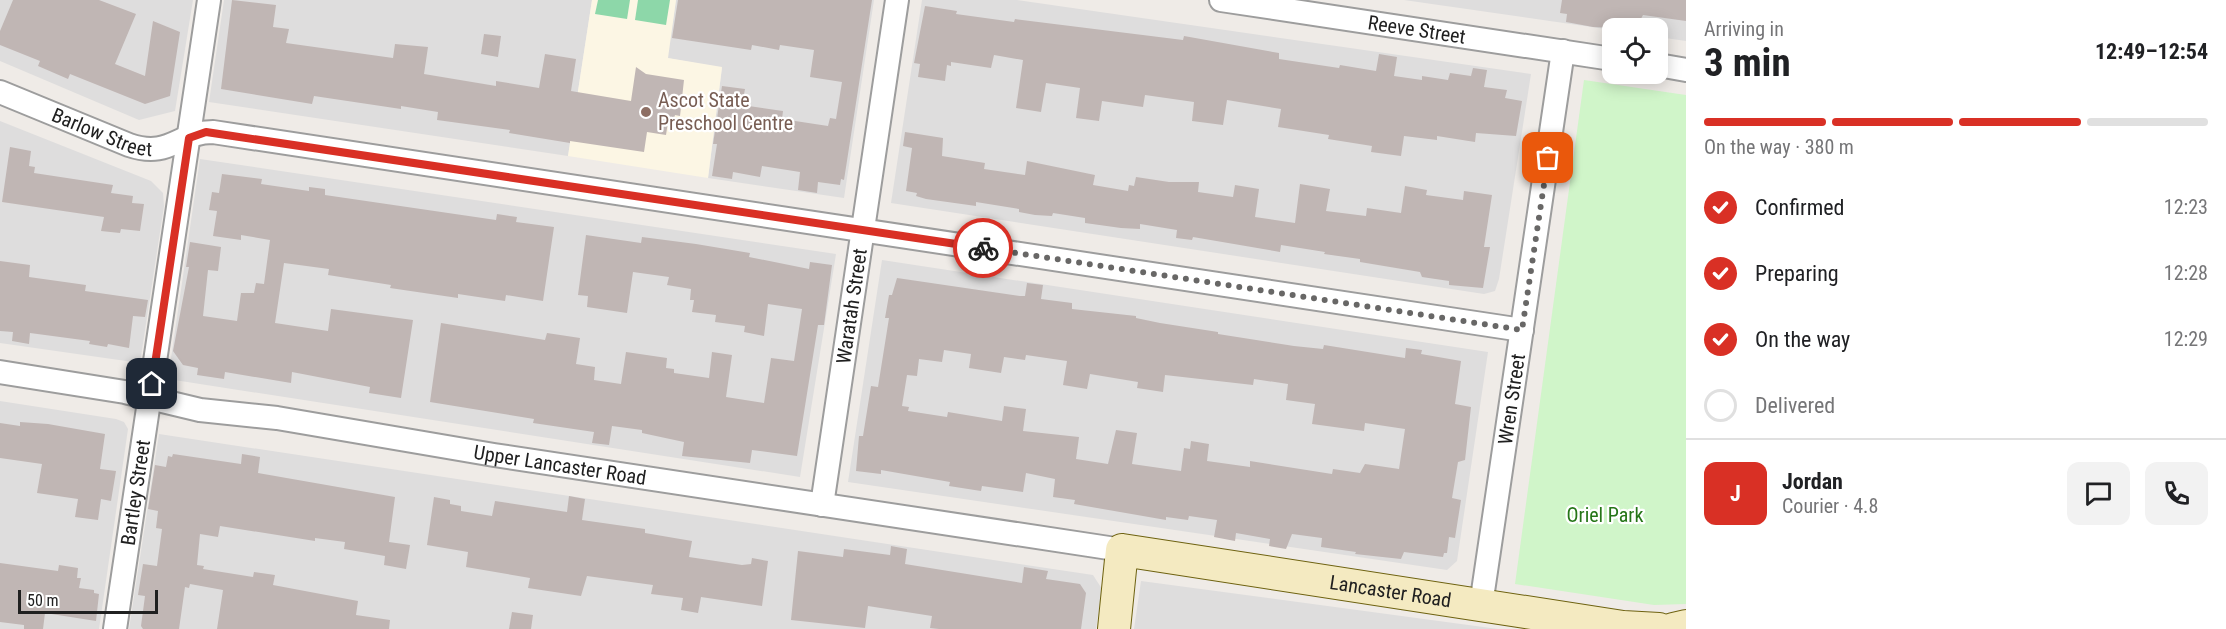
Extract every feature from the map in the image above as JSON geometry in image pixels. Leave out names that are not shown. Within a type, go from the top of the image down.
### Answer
[{"type":"street","name":"Bartley Street","points":[[115,629],[210,0]]},
{"type":"street","name":"Waratah Street","points":[[822,505],[897,0]]},
{"type":"street","name":"Reeve Street","points":[[1221,0],[1602,57]]},
{"type":"street","name":"Wren Street","points":[[1481,604],[1563,51]]},
{"type":"street","points":[[1668,67],[1686,70]]},
{"type":"street","name":"Barlow Street","points":[[0,92],[137,148],[165,149],[189,138],[213,132],[1522,330]]},
{"type":"street","name":"Upper Lancaster Road","points":[[0,372],[201,410],[277,418],[494,455],[1122,550]]},
{"type":"street","points":[[1114,629],[1122,550]]},
{"type":"street","name":"Lancaster Road","points":[[1122,550],[1623,627],[1659,629]]},
{"type":"street","points":[[1673,629],[1686,626]]},
{"type":"shaded area","points":[[0,0],[193,0],[175,111],[139,120],[0,61]]},
{"type":"shaded area","points":[[224,0],[592,0],[568,156],[209,102]]},
{"type":"shaded area","name":"Ascot State Preschool Centre","points":[[592,0],[676,0],[668,58],[722,67],[708,178],[568,156]]},
{"type":"shaded area","points":[[676,0],[874,0],[844,198],[708,178],[722,68],[667,58]]},
{"type":"shaded area","points":[[922,0],[1017,0],[1531,74],[1499,279],[1495,291],[1484,294],[891,203]]},
{"type":"shaded area","points":[[1404,0],[1686,0],[1686,41],[1668,38],[1668,18],[1602,18],[1602,29]]},
{"type":"shaded area","points":[[0,121],[151,181],[163,193],[164,206],[140,363],[0,343]]},
{"type":"shaded area","points":[[200,159],[836,254],[800,477],[168,379]]},
{"type":"shaded area","points":[[882,260],[1488,352],[1457,561],[1447,570],[848,482]]},
{"type":"shaded area","points":[[0,401],[116,419],[124,422],[128,429],[99,629],[0,629]]},
{"type":"shaded area","points":[[159,434],[1093,575],[1102,589],[1096,629],[129,629]]},
{"type":"shaded area","points":[[1141,581],[1498,629],[1134,629]]},
{"type":"green space","points":[[598,0],[630,0],[627,19],[595,14]]},
{"type":"green space","points":[[638,0],[670,0],[666,25],[635,20]]},
{"type":"green space","name":"Oriel Park","points":[[1584,80],[1686,95],[1686,604],[1654,605],[1515,584]]},
{"type":"building","points":[[13,0],[99,0],[136,14],[115,64],[145,76],[153,21],[180,32],[170,96],[145,104],[70,74],[68,79],[38,66],[40,61],[0,45],[0,31]]},
{"type":"building","points":[[232,0],[276,5],[273,27],[289,29],[286,43],[393,58],[395,44],[428,47],[424,74],[496,86],[496,81],[539,88],[545,54],[576,59],[571,91],[631,101],[636,67],[646,74],[684,80],[680,116],[675,115],[673,123],[668,122],[666,135],[647,132],[644,152],[570,141],[570,143],[509,133],[510,130],[437,120],[438,112],[401,106],[401,109],[314,96],[312,104],[221,89]]},
{"type":"building","points":[[678,0],[872,0],[844,180],[841,179],[840,185],[818,182],[817,193],[798,190],[800,172],[762,166],[760,177],[733,172],[732,179],[712,176],[717,144],[713,144],[722,86],[745,89],[742,105],[783,111],[782,119],[828,126],[830,118],[836,119],[842,82],[810,77],[814,50],[780,45],[779,50],[752,45],[751,50],[672,38]]},
{"type":"building","points":[[1562,0],[1686,0],[1686,21],[1643,15],[1641,18],[1602,18],[1602,27],[1593,27],[1566,22],[1567,14],[1560,13]]},
{"type":"building","points":[[925,6],[957,11],[956,14],[1014,22],[1015,19],[1183,40],[1184,36],[1279,53],[1279,59],[1339,68],[1340,65],[1376,71],[1379,54],[1397,57],[1394,76],[1422,80],[1422,76],[1448,80],[1450,73],[1471,76],[1473,68],[1487,70],[1484,87],[1507,90],[1505,98],[1522,101],[1516,136],[1476,133],[1475,142],[1437,136],[1437,140],[1404,136],[1401,156],[1371,152],[1372,146],[1328,139],[1329,135],[1278,127],[1281,109],[1227,100],[1223,125],[1192,121],[1194,102],[1145,95],[1143,107],[1102,101],[1099,121],[1076,118],[1080,88],[1046,83],[1041,112],[1016,108],[1023,60],[994,55],[991,68],[951,62],[951,66],[947,65],[945,81],[918,77],[920,64],[914,63]]},
{"type":"building","points":[[484,34],[501,36],[498,57],[481,54]]},
{"type":"building","points":[[905,132],[943,138],[942,156],[985,163],[984,169],[1025,175],[1027,161],[1095,175],[1093,185],[1128,191],[1129,185],[1134,186],[1136,177],[1169,182],[1199,182],[1198,192],[1233,197],[1235,185],[1259,189],[1255,217],[1295,223],[1300,184],[1330,189],[1326,211],[1366,216],[1367,208],[1401,213],[1405,186],[1427,190],[1426,195],[1463,200],[1464,191],[1492,195],[1484,247],[1490,247],[1483,288],[1449,285],[1449,281],[1422,277],[1420,272],[1360,262],[1360,259],[1324,254],[1325,252],[1281,245],[1280,252],[1193,237],[1192,240],[1176,238],[1177,230],[1140,224],[1140,229],[1121,228],[1085,223],[1085,218],[1053,213],[1052,216],[1035,215],[1019,212],[1019,209],[976,202],[976,206],[926,199],[916,196],[917,193],[906,191],[912,148],[903,146]]},
{"type":"building","points":[[10,147],[31,151],[29,166],[35,167],[34,173],[113,185],[111,193],[133,196],[132,203],[144,204],[140,231],[121,229],[120,233],[101,231],[104,217],[2,202]]},
{"type":"building","points":[[222,174],[262,179],[261,184],[309,191],[309,187],[325,189],[325,195],[496,220],[497,214],[517,217],[516,222],[554,227],[543,301],[506,295],[505,301],[458,294],[458,298],[390,288],[391,285],[328,275],[329,269],[284,263],[275,323],[328,331],[331,309],[413,320],[401,398],[369,393],[370,387],[292,372],[291,383],[225,372],[224,379],[197,375],[198,368],[183,365],[173,351],[189,267],[186,267],[190,242],[221,247],[218,271],[208,270],[203,316],[237,321],[241,293],[254,293],[256,283],[264,284],[270,240],[241,235],[241,240],[213,236],[217,211],[209,210],[212,192],[219,193]]},
{"type":"building","points":[[586,235],[641,243],[642,237],[696,244],[750,253],[749,257],[809,269],[810,262],[832,265],[824,325],[818,325],[797,456],[752,450],[750,463],[682,456],[684,442],[642,433],[642,430],[612,426],[609,445],[592,443],[594,432],[533,423],[534,419],[430,402],[441,323],[545,340],[547,333],[580,338],[576,364],[595,367],[594,380],[621,384],[626,352],[667,358],[666,368],[674,369],[674,373],[709,378],[712,352],[732,355],[726,397],[764,403],[771,358],[794,361],[802,309],[768,304],[764,336],[744,332],[745,326],[715,322],[716,315],[692,312],[694,300],[690,300],[691,289],[667,285],[669,277],[633,272],[627,313],[587,307],[588,296],[578,295]]},
{"type":"building","points":[[0,261],[30,265],[29,277],[86,285],[85,291],[148,300],[145,317],[133,316],[129,348],[108,344],[107,347],[89,344],[90,341],[30,333],[29,344],[12,341],[13,332],[0,331]]},
{"type":"building","points":[[897,278],[1020,296],[1025,296],[1027,283],[1043,285],[1041,299],[1072,303],[1072,309],[1136,316],[1136,318],[1160,323],[1294,346],[1323,349],[1324,345],[1405,358],[1406,348],[1422,350],[1421,354],[1461,361],[1455,404],[1471,407],[1465,460],[1458,462],[1452,498],[1461,500],[1455,538],[1449,537],[1447,553],[1444,553],[1443,557],[1404,552],[1401,559],[1355,554],[1356,552],[1321,547],[1322,538],[1292,534],[1286,549],[1269,546],[1270,539],[1236,533],[1235,541],[1214,537],[1217,520],[1189,516],[1188,520],[1166,517],[1166,520],[1074,504],[1075,500],[1053,497],[1055,479],[1026,473],[1023,492],[982,486],[981,491],[949,486],[950,482],[881,470],[881,474],[856,471],[859,436],[863,436],[871,386],[878,387],[889,318],[885,318],[889,295],[892,295]],"holes":[[[944,350],[971,354],[969,368],[1001,373],[1004,357],[1025,360],[1026,355],[1067,361],[1063,385],[1087,389],[1090,374],[1138,382],[1137,388],[1163,392],[1165,375],[1253,385],[1254,379],[1288,384],[1286,400],[1315,404],[1312,424],[1364,431],[1365,423],[1405,429],[1399,469],[1365,464],[1360,473],[1333,469],[1332,474],[1250,461],[1250,467],[1207,461],[1209,444],[1191,441],[1190,449],[1184,448],[1181,471],[1132,464],[1137,433],[1116,430],[1108,464],[1076,459],[1079,437],[1023,431],[1026,409],[1004,406],[1002,421],[948,412],[947,417],[908,411],[909,407],[902,406],[907,375],[917,376],[919,359],[942,362]]]},
{"type":"building","points":[[20,422],[48,424],[105,434],[100,469],[116,471],[111,501],[101,499],[98,520],[75,517],[78,499],[37,493],[42,464],[0,458],[0,423],[20,426]]},
{"type":"building","points":[[173,454],[241,464],[242,454],[260,457],[258,473],[395,497],[389,542],[410,545],[406,569],[384,565],[385,556],[344,549],[345,542],[315,538],[315,541],[220,526],[218,537],[200,534],[197,565],[204,566],[203,569],[253,577],[254,572],[275,575],[273,585],[358,601],[356,615],[390,620],[389,629],[217,629],[223,590],[190,584],[189,588],[185,587],[179,629],[143,629],[141,626],[145,596],[138,595],[143,564],[157,566],[162,529],[156,528],[158,511],[148,509],[155,465],[166,467],[168,456],[172,457]]},
{"type":"building","points":[[569,496],[585,499],[582,520],[645,529],[645,533],[692,541],[689,557],[742,565],[751,564],[752,558],[768,561],[762,606],[701,597],[698,613],[681,610],[683,598],[651,594],[653,585],[587,576],[581,596],[528,588],[530,578],[466,567],[468,552],[427,545],[434,497],[450,500],[450,504],[461,506],[461,511],[492,516],[495,501],[567,512]]},
{"type":"building","points":[[891,546],[907,549],[905,564],[1022,583],[1024,567],[1048,571],[1046,579],[1080,584],[1086,593],[1081,629],[939,629],[930,628],[932,616],[868,606],[865,628],[791,620],[798,551],[843,557],[844,549],[890,555]]},
{"type":"building","points":[[0,563],[58,571],[59,565],[78,568],[77,578],[81,578],[79,588],[94,590],[94,593],[99,594],[96,621],[45,613],[43,629],[24,629],[24,625],[0,622]]},
{"type":"building","points":[[512,612],[533,615],[531,629],[509,629]]},
{"type":"way so far","points":[[983,248],[1522,330],[1548,158]]},
{"type":"place","name":"Ascot State Preschool Centre","points":[[646,112]]},
{"type":"route","points":[[152,384],[189,138],[198,133],[213,132],[983,248]]}]
